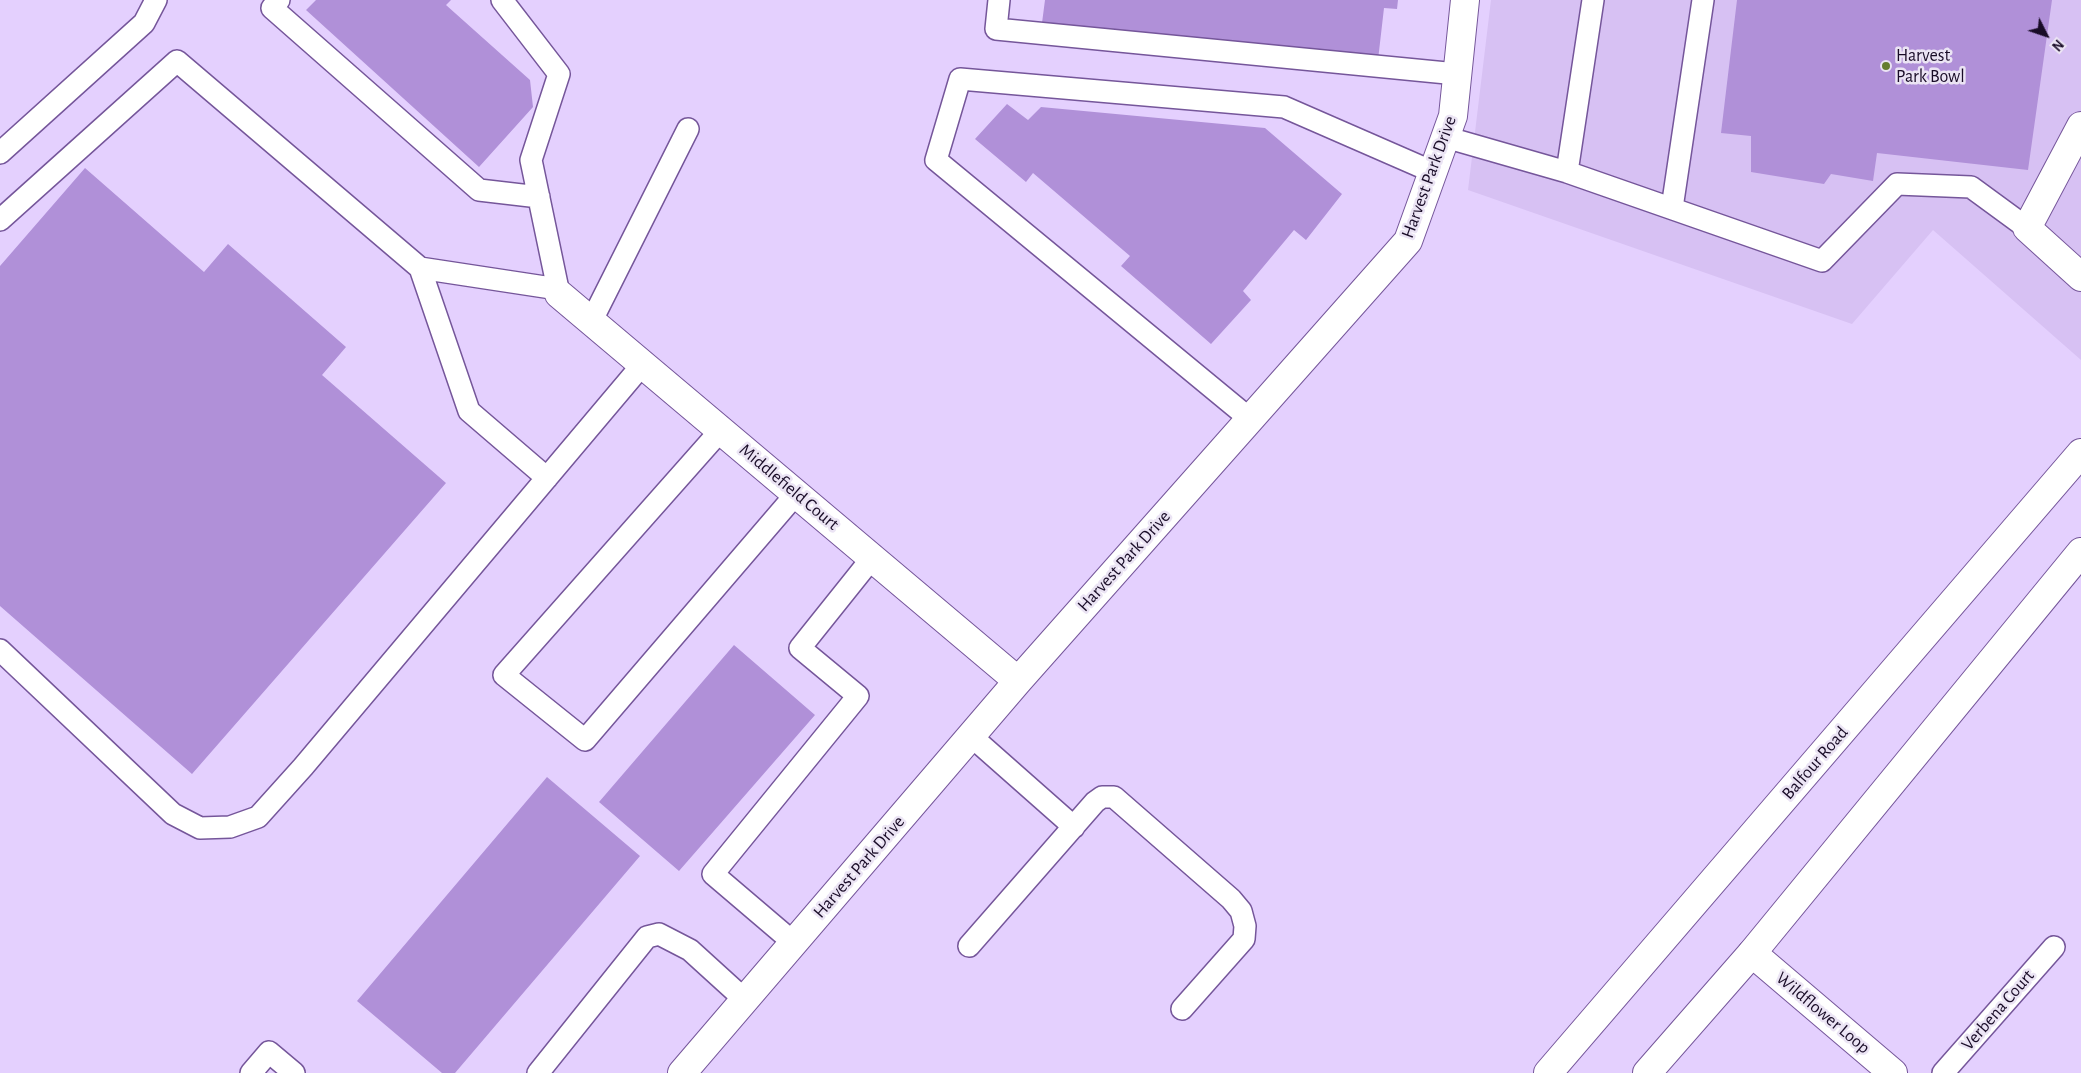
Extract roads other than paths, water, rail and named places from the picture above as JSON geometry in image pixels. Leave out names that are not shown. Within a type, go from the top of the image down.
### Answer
[{"type":"street","name":"Harvest Park Drive","points":[[682,1073],[1018,681],[1408,241],[1453,116],[1466,0]]},
{"type":"street","points":[[2081,126],[2027,228],[2081,277]]},
{"type":"street","name":"Middlefield Court","points":[[558,292],[591,322],[1018,681]]},
{"type":"street","name":"Balfour Road","points":[[1548,1073],[2081,453]]},
{"type":"street","points":[[1647,1073],[1752,953],[2081,552]]},
{"type":"street","name":"Wildflower Loop","points":[[1752,953],[1894,1073]]},
{"type":"lane","points":[[0,153],[144,23],[156,0]]},
{"type":"lane","points":[[279,0],[272,8],[479,190],[539,198]]},
{"type":"lane","points":[[0,220],[177,61],[420,268],[558,292],[531,160],[559,74],[502,0]]},
{"type":"lane","points":[[999,0],[996,29],[1458,74]]},
{"type":"lane","points":[[1567,172],[1592,0]]},
{"type":"lane","points":[[1672,208],[1703,0]]},
{"type":"lane","points":[[1250,419],[936,160],[960,79],[1284,107],[1433,172]]},
{"type":"lane","points":[[591,322],[688,129]]},
{"type":"lane","points":[[1445,137],[1567,172],[1822,262],[1896,184],[1971,187],[2027,228]]},
{"type":"lane","points":[[420,268],[469,411],[547,478]]},
{"type":"lane","points":[[0,650],[173,814],[200,828],[230,827],[258,817],[303,767],[642,365]]},
{"type":"lane","points":[[721,430],[504,675],[585,740],[796,494]]},
{"type":"lane","points":[[794,943],[713,874],[858,696],[800,648],[872,558]]},
{"type":"lane","points":[[971,736],[1074,827]]},
{"type":"lane","points":[[969,946],[1095,802],[1102,797],[1114,797],[1231,899],[1241,911],[1245,926],[1244,939],[1182,1009]]},
{"type":"lane","points":[[538,1073],[647,937],[660,934],[690,950],[745,1000]]},
{"type":"lane","name":"Verbena Court","points":[[1943,1073],[2054,947]]},
{"type":"lane","points":[[251,1073],[270,1052],[294,1073]]},
{"type":"place","name":"Harvest Park Bowl","points":[[1886,66]]}]
